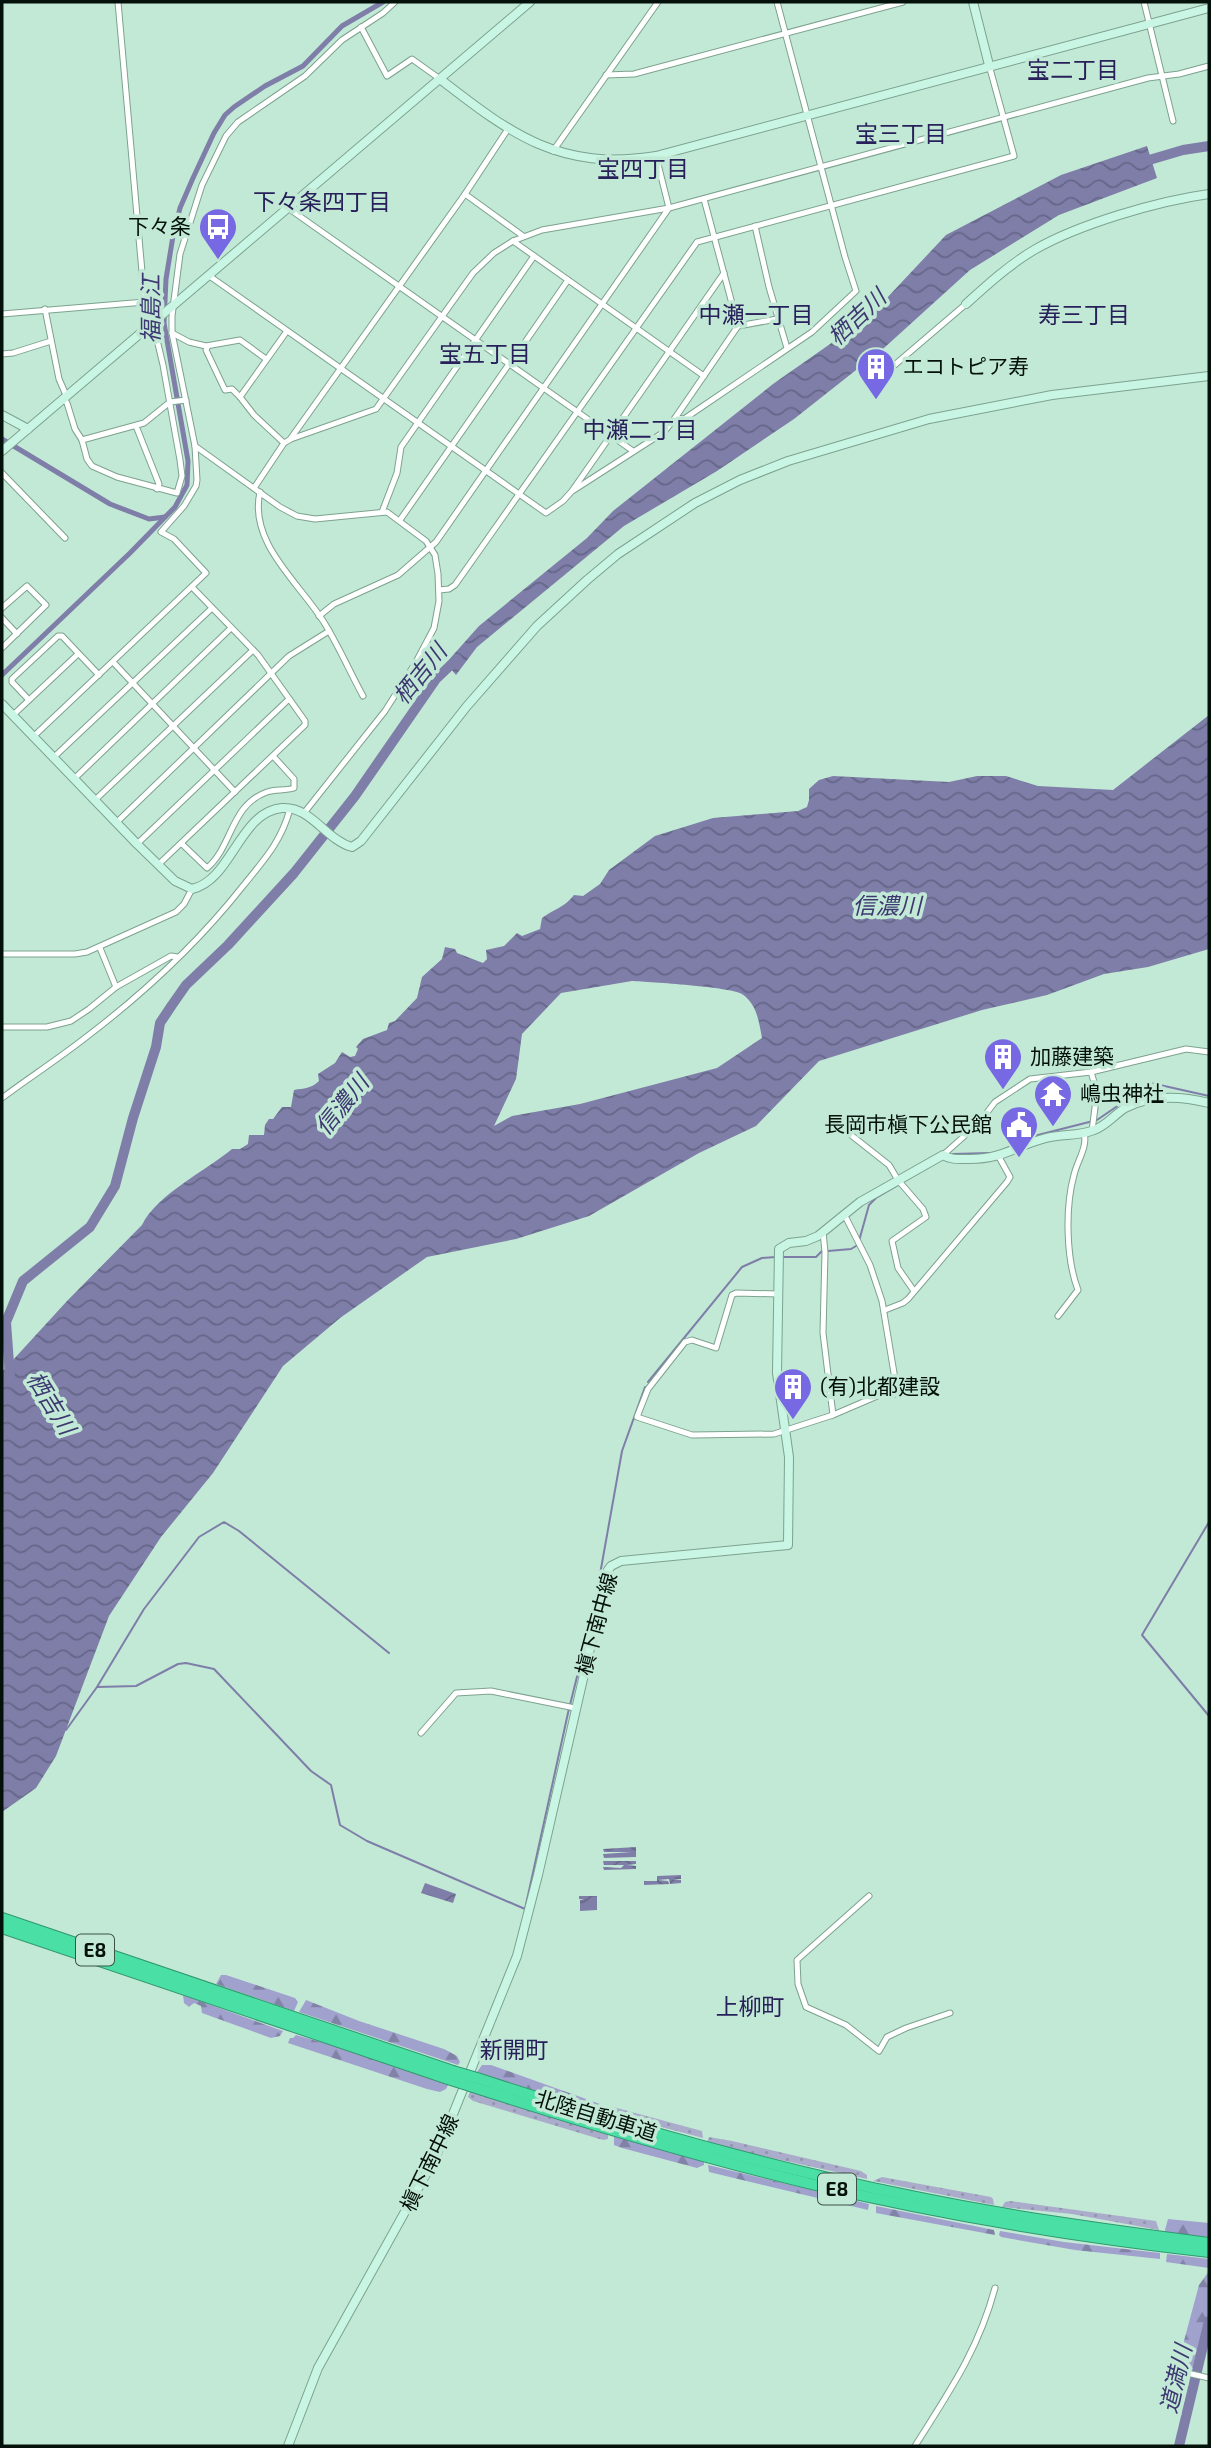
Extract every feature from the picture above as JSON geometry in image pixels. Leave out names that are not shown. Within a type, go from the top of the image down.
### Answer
[{"type":"highway","name":"北陸自動車道","points":[[2,1917],[188,1986]]},
{"type":"highway","name":"北陸自動車道","points":[[2,1928],[188,1986],[673,2148],[856,2194],[996,2222],[1209,2252]]},
{"type":"highway","name":"北陸自動車道","points":[[475,2083],[678,2140],[861,2186],[996,2212],[1209,2243]]},
{"type":"street","points":[[45,309],[64,397],[87,459],[95,468],[177,493],[182,477],[171,402],[159,344],[145,302],[118,2]]},
{"type":"street","points":[[33,737],[206,572],[174,540],[161,532],[184,506],[196,486],[197,471],[195,446],[172,333],[171,307],[177,267],[186,234],[202,185],[226,136],[238,122],[305,76],[333,48],[395,2]]},
{"type":"street","points":[[4,449],[530,2]]},
{"type":"street","points":[[553,151],[658,2]]},
{"type":"street","points":[[674,418],[684,419],[787,348],[825,321],[856,291],[778,2]]},
{"type":"street","points":[[606,75],[634,74],[903,2]]},
{"type":"street","points":[[439,590],[455,585],[699,241],[1014,156],[972,2]]},
{"type":"street","points":[[1144,2],[1173,121]]},
{"type":"street","points":[[361,27],[387,76],[412,59],[523,138],[553,151],[612,161],[656,156],[1209,8]]},
{"type":"street","points":[[254,488],[284,443],[376,409],[472,273],[494,253],[523,236],[542,230],[669,208],[1163,74],[1180,74],[1209,65]]},
{"type":"street","points":[[291,439],[508,129]]},
{"type":"street","points":[[319,616],[334,604],[398,575],[436,542],[669,208],[656,156]]},
{"type":"street","points":[[465,194],[523,236]]},
{"type":"street","points":[[884,374],[1018,261],[1050,242],[1129,213],[1209,194]]},
{"type":"street","points":[[704,199],[738,326]]},
{"type":"street","points":[[288,208],[633,451]]},
{"type":"street","points":[[755,226],[787,348]]},
{"type":"street","points":[[513,241],[704,376]]},
{"type":"street","points":[[382,512],[397,473],[401,447],[534,256]]},
{"type":"street","points":[[208,275],[547,513],[572,491],[724,273]]},
{"type":"street","points":[[400,520],[568,280]]},
{"type":"street","points":[[2,314],[145,302]]},
{"type":"street","points":[[572,491],[664,432],[738,326],[778,319]]},
{"type":"street","points":[[240,397],[287,331]]},
{"type":"street","points":[[172,333],[189,342],[208,346],[240,340],[267,359]]},
{"type":"street","points":[[2,354],[51,341]]},
{"type":"street","points":[[208,346],[206,350],[225,390],[232,389],[254,415],[284,443]]},
{"type":"street","points":[[2,954],[75,954],[100,948],[176,912],[192,890],[200,887],[224,863],[252,824],[261,816],[275,810],[290,809],[306,815],[341,843],[348,846],[358,845],[467,706],[537,626],[618,554],[695,503],[740,480],[788,461],[929,419],[995,404],[1209,376]]},
{"type":"street","points":[[82,440],[136,426],[150,420],[171,402],[185,400]]},
{"type":"street","points":[[2,415],[28,429]]},
{"type":"street","points":[[136,426],[159,484],[157,489]]},
{"type":"street","points":[[195,446],[289,513],[305,518],[334,518],[382,512],[400,520],[430,546],[437,565],[439,590],[432,635],[385,711],[306,815]]},
{"type":"street","points":[[2,473],[65,538]]},
{"type":"street","points":[[260,492],[265,540],[329,631],[363,696]]},
{"type":"street","points":[[2,608],[27,586],[46,605],[2,648]]},
{"type":"street","points":[[158,865],[305,725],[305,721],[253,650],[192,587]]},
{"type":"street","points":[[53,758],[212,608]]},
{"type":"street","points":[[2,618],[17,634]]},
{"type":"street","points":[[74,779],[232,628]]},
{"type":"street","points":[[116,823],[289,656],[329,631]]},
{"type":"street","points":[[29,700],[12,682],[13,677],[58,636],[62,636],[99,675]]},
{"type":"street","points":[[94,801],[253,650]]},
{"type":"street","points":[[12,716],[78,654]]},
{"type":"street","points":[[113,662],[235,792]]},
{"type":"street","points":[[137,844],[289,699]]},
{"type":"street","points":[[2,704],[158,865],[192,890]]},
{"type":"street","points":[[182,844],[207,868],[221,852],[233,822],[246,804],[268,791],[294,788],[294,779],[273,756]]},
{"type":"street","points":[[2,1098],[85,1038],[179,957],[223,913],[268,856],[284,830],[290,809]]},
{"type":"street","points":[[100,948],[116,987]]},
{"type":"street","points":[[2,1027],[47,1027],[62,1024],[89,1009],[116,987],[171,956],[179,957]]},
{"type":"street","points":[[1209,1052],[1186,1049],[1091,1072],[1030,1079],[995,1102],[979,1123],[943,1155],[954,1159],[999,1157],[1044,1139],[1100,1128],[1125,1109],[1149,1100],[1179,1098],[1209,1103]]},
{"type":"street","points":[[1058,1316],[1078,1290],[1070,1266],[1070,1201],[1074,1173],[1086,1141],[1097,1092],[1091,1072]]},
{"type":"street","points":[[851,1135],[886,1161],[923,1209],[926,1217],[892,1241],[898,1268],[914,1291]]},
{"type":"street","name":"槇下南中線","points":[[288,2446],[318,2368],[436,2156],[501,2000],[522,1940],[606,1577],[611,1566],[621,1561],[788,1545],[789,1467],[777,1373],[779,1249],[789,1243],[814,1238],[860,1202],[943,1155]]},
{"type":"street","points":[[885,1310],[904,1303],[1007,1182],[1010,1177],[999,1157]]},
{"type":"street","points":[[844,1214],[870,1265],[885,1310],[896,1385]]},
{"type":"street","points":[[823,1232],[823,1333],[833,1415]]},
{"type":"street","points":[[778,1294],[732,1295],[716,1348],[692,1340],[685,1342],[648,1389],[637,1417],[687,1434],[702,1436],[774,1434],[833,1415],[882,1394],[895,1394]]},
{"type":"street","points":[[421,1733],[456,1693],[491,1690],[575,1708]]},
{"type":"street","points":[[869,1896],[797,1960],[798,1984],[806,2007],[846,2025],[880,2052],[887,2037],[950,2013]]},
{"type":"street","points":[[915,2446],[972,2354],[995,2288]]},
{"type":"street","points":[[1183,2372],[1209,2378]]},
{"type":"shaded area","points":[[471,2089],[608,2133],[608,2139],[603,2140],[473,2101],[468,2097]]},
{"type":"shaded area","points":[[613,2107],[702,2131],[703,2138],[612,2114]]},
{"type":"shaded area","points":[[709,2137],[861,2171],[867,2175],[867,2179],[740,2151],[707,2142]]},
{"type":"shaded area","points":[[882,2177],[991,2197],[994,2205],[873,2181]]},
{"type":"shaded area","points":[[1005,2202],[1156,2221],[1159,2230],[1072,2214],[1002,2207]]},
{"type":"green space","points":[[221,1975],[295,1998],[298,2002],[294,2011],[216,1984]]},
{"type":"green space","points":[[183,1995],[283,2031],[280,2036],[271,2038],[202,2013],[201,2006],[194,2003],[189,2007],[184,2003]]},
{"type":"green space","points":[[306,2000],[444,2049],[457,2056],[460,2062],[458,2065],[299,2012]]},
{"type":"green space","points":[[296,2035],[449,2083],[446,2089],[440,2092],[427,2089],[288,2043],[290,2038]]},
{"type":"green space","points":[[482,2065],[491,2065],[600,2104],[604,2106],[604,2113],[477,2072]]},
{"type":"green space","points":[[614,2134],[704,2161],[704,2165],[697,2168],[622,2148],[614,2145]]},
{"type":"green space","points":[[708,2165],[869,2204],[868,2210],[709,2172]]},
{"type":"green space","points":[[876,2206],[994,2230],[995,2235],[876,2213]]},
{"type":"green space","points":[[1168,2219],[1209,2223],[1209,2237],[1166,2233]]},
{"type":"green space","points":[[1000,2231],[1064,2242],[1160,2253],[1160,2259],[1075,2250],[1001,2237]]},
{"type":"green space","points":[[1167,2254],[1209,2259],[1209,2268],[1166,2262]]},
{"type":"green space","points":[[1209,2271],[1209,2314],[1194,2369],[1177,2367],[1199,2285]]},
{"type":"water","points":[[1147,146],[1157,178],[1059,215],[970,270],[884,348],[794,419],[717,471],[624,526],[477,647],[456,675],[446,663],[479,626],[587,538],[613,511],[773,384],[870,316],[946,235],[1061,175]]},
{"type":"water","name":"信濃川","points":[[1209,715],[1209,949],[1148,967],[1104,974],[1047,995],[982,1010],[819,1061],[756,1126],[699,1153],[589,1216],[516,1239],[427,1257],[340,1318],[283,1366],[213,1473],[161,1537],[109,1616],[56,1756],[36,1788],[2,1812],[2,1372],[142,1225],[158,1203],[232,1149],[240,1149],[248,1144],[249,1135],[264,1135],[269,1119],[273,1119],[282,1107],[291,1107],[294,1090],[316,1084],[319,1081],[318,1074],[335,1063],[342,1052],[350,1057],[355,1056],[358,1049],[356,1047],[363,1039],[387,1030],[389,1023],[395,1021],[417,998],[422,977],[442,959],[445,947],[483,963],[487,959],[486,950],[504,946],[517,933],[522,936],[540,929],[542,918],[574,895],[583,896],[600,884],[609,870],[655,836],[713,818],[798,811],[807,807],[809,789],[819,780],[833,776],[949,782],[977,776],[1006,776],[1038,786],[1113,790]],"holes":[[[632,981],[707,987],[742,994],[754,1008],[762,1038],[717,1068],[580,1104],[512,1116],[494,1126],[516,1079],[522,1034],[561,993]]]},
{"type":"water","points":[[636,1847],[636,1857],[604,1858],[603,1854],[632,1852],[604,1852],[603,1849]]},
{"type":"water","points":[[603,1861],[636,1861],[636,1864],[627,1865],[636,1866],[636,1869],[604,1870],[603,1867],[621,1868],[624,1865],[604,1865]]},
{"type":"water","points":[[681,1875],[681,1879],[672,1880],[681,1880],[681,1883],[670,1884],[669,1879],[658,1880],[668,1881],[669,1884],[644,1885],[644,1881],[657,1881],[657,1876]]},
{"type":"water","points":[[425,1883],[456,1894],[453,1903],[421,1893]]},
{"type":"water","points":[[579,1896],[597,1896],[597,1910],[580,1911],[580,1900],[584,1899],[579,1899]]},
{"type":"waterway","name":"福島江","points":[[2,675],[175,507],[187,485],[188,461],[164,323],[166,279],[180,208],[214,133],[225,115],[234,107],[265,86],[303,66],[342,26],[383,2]]},
{"type":"waterway","name":"栖吉川","points":[[1139,163],[1183,150],[1209,146]]},
{"type":"waterway","name":"福島江","points":[[2,439],[110,504],[149,519],[165,517]]},
{"type":"waterway","name":"栖吉川","points":[[10,1377],[6,1322],[23,1281],[90,1227],[115,1186],[156,1047],[160,1023],[186,985],[228,945],[294,873],[355,796],[436,679],[457,659]]},
{"type":"waterway","points":[[1005,1149],[1034,1136],[1097,1120],[1151,1083],[1209,1096]]},
{"type":"waterway","points":[[953,1154],[989,1153]]},
{"type":"waterway","points":[[859,1241],[869,1205],[876,1198],[927,1168]]},
{"type":"waterway","points":[[828,1251],[856,1246]]},
{"type":"waterway","points":[[781,1257],[816,1257],[822,1251]]},
{"type":"waterway","points":[[648,1382],[742,1267],[762,1258],[776,1257]]},
{"type":"waterway","points":[[66,1730],[97,1687],[136,1686],[178,1664],[214,1669],[311,1771],[331,1785],[340,1825],[367,1841],[525,1909],[594,1608],[622,1451],[645,1387]]},
{"type":"waterway","points":[[97,1687],[144,1609],[199,1537],[224,1522],[239,1531],[389,1653]]},
{"type":"waterway","points":[[1209,1522],[1142,1635],[1209,1716]]},
{"type":"waterway","name":"道満川","points":[[1179,2446],[1209,2321]]},
{"type":"place","name":"下々条","points":[[218,261]]},
{"type":"place","name":"エコトピア寿","points":[[876,401]]},
{"type":"place","name":"加藤建築","points":[[1003,1091]]},
{"type":"place","name":"嶋虫神社","points":[[1053,1128]]},
{"type":"place","name":"長岡市槇下公民館","points":[[1019,1159]]},
{"type":"place","name":"(有)北都建設","points":[[793,1421]]},
{"type":"district","name":"宝二丁目","points":[[1073,70]]},
{"type":"district","name":"宝三丁目","points":[[901,134]]},
{"type":"district","name":"宝四丁目","points":[[643,169]]},
{"type":"district","name":"下々条四丁目","points":[[322,202]]},
{"type":"district","name":"中瀬一丁目","points":[[756,315]]},
{"type":"district","name":"寿三丁目","points":[[1084,315]]},
{"type":"district","name":"宝五丁目","points":[[485,354]]},
{"type":"district","name":"中瀬二丁目","points":[[640,430]]},
{"type":"district","name":"上柳町","points":[[750,2007]]},
{"type":"district","name":"新開町","points":[[514,2050]]}]
